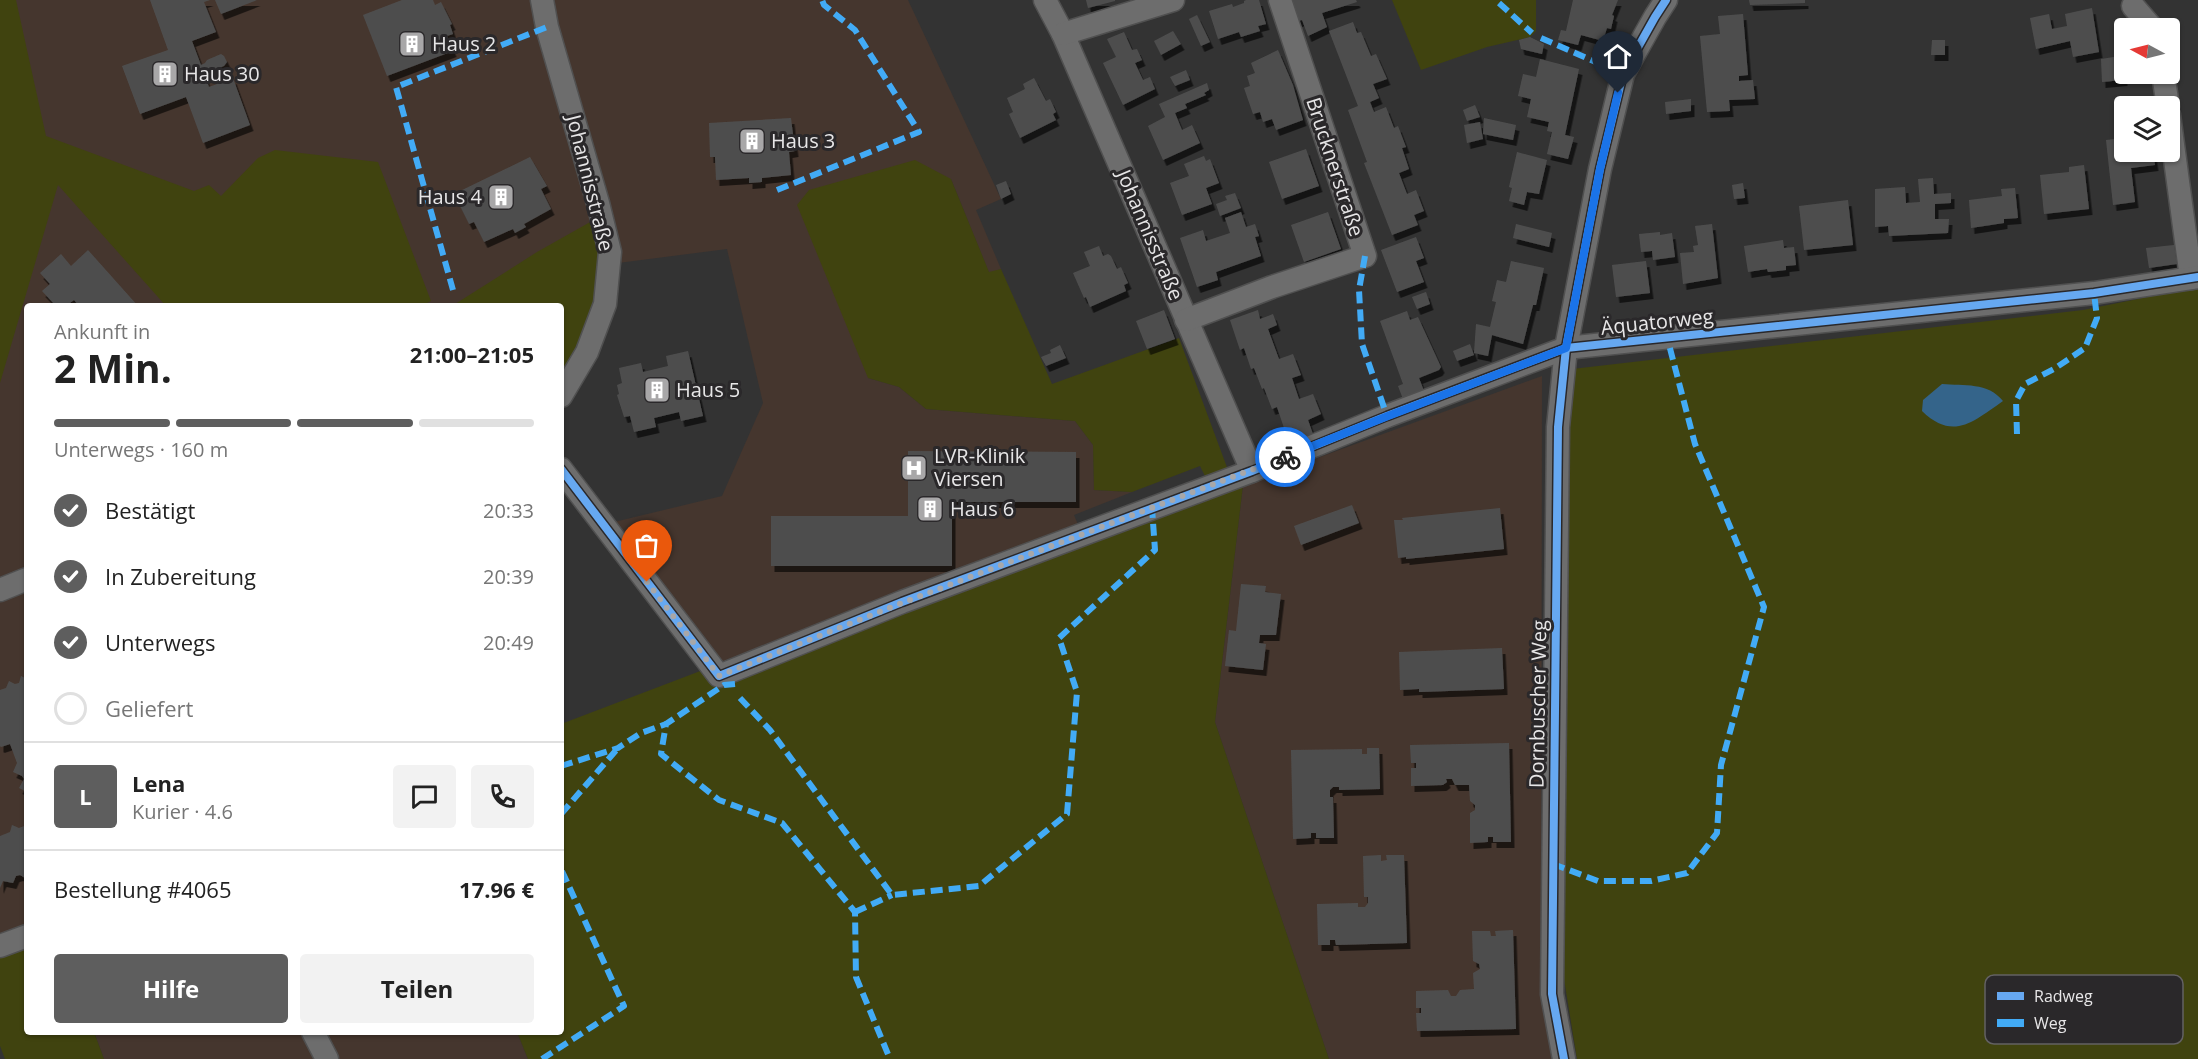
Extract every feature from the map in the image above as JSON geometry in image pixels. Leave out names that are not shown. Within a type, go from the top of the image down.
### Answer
[{"type":"street","name":"Johannisstraße","points":[[542,0],[547,27],[610,252],[606,304],[587,352],[564,391]]},
{"type":"street","name":"Johannisstraße","points":[[1045,0],[1063,34],[1252,471]]},
{"type":"street","points":[[1063,34],[1173,0]]},
{"type":"street","name":"Brucknerstraße","points":[[1186,320],[1272,287],[1365,256],[1280,0]]},
{"type":"street","name":"Dornbuscher Weg","points":[[1564,1059],[1552,994],[1558,427],[1566,348],[1600,169],[1623,75],[1654,17],[1666,0]]},
{"type":"street","points":[[2133,6],[2143,18]]},
{"type":"street","points":[[2176,162],[2194,278]]},
{"type":"street","name":"Äquatorweg","points":[[564,474],[719,676],[913,598],[1252,471],[1566,348],[2082,294],[2194,278]]},
{"type":"street","points":[[0,590],[24,580]]},
{"type":"street","points":[[0,946],[24,937]]},
{"type":"street","points":[[315,1035],[327,1059]]},
{"type":"shaded area","name":"LVR-Klinik Viersen","points":[[0,0],[908,0],[1001,199],[976,210],[1001,269],[989,273],[951,179],[868,378],[899,387],[926,409],[1075,421],[1093,445],[1094,490],[1132,492],[1074,515],[1079,527],[719,663],[610,523],[722,496],[763,403],[727,249],[618,263],[595,349],[564,408],[564,303],[24,303],[24,948],[0,957]]},
{"type":"shaded area","points":[[0,0],[16,0],[46,136],[194,191],[209,185],[221,196],[258,158],[275,150],[378,162],[431,301],[427,303],[163,303],[58,185],[0,383]]},
{"type":"shaded area","points":[[1392,0],[1536,0],[1536,31],[1530,37],[1487,47],[1421,70]]},
{"type":"shaded area","points":[[915,160],[951,179],[989,272],[1001,269],[1052,384],[1179,338],[1228,470],[1206,478],[1200,466],[1132,492],[1094,490],[1093,445],[1075,421],[926,409],[899,387],[868,378],[797,205],[809,190]]},
{"type":"shaded area","points":[[592,221],[600,226],[601,284],[578,351],[564,374],[564,303],[457,303],[537,252]]},
{"type":"shaded area","points":[[2198,287],[2198,1059],[1577,1059],[1559,948],[1564,423],[1571,417],[1572,369],[2083,310]]},
{"type":"shaded area","points":[[1542,376],[1541,994],[1552,1059],[1329,1059],[1215,722],[1243,485]]},
{"type":"shaded area","points":[[1243,485],[1215,722],[1329,1059],[528,1059],[518,1035],[564,1035],[564,723],[703,670]]},
{"type":"shaded area","points":[[24,948],[24,1035],[95,1035],[104,1059],[5,1059],[0,1046],[0,957]]},
{"type":"shaded area","points":[[95,1035],[518,1035],[528,1059],[104,1059]]},
{"type":"water","points":[[1942,384],[1983,388],[2003,401],[1982,416],[1963,425],[1953,427],[1944,425],[1922,411],[1923,400]]},
{"type":"building","name":"Haus 30","points":[[150,0],[210,0],[204,2],[216,32],[192,41],[201,65],[221,54],[224,56],[227,62],[224,66],[211,71],[203,70],[209,87],[233,78],[250,125],[203,143],[186,97],[140,114],[122,66],[168,50]]},
{"type":"building","name":"Haus 30","points":[[215,0],[257,0],[221,14]]},
{"type":"building","name":"Haus 2","points":[[402,0],[433,0],[435,5],[441,2],[452,24],[450,25],[453,34],[447,36],[453,51],[387,76],[363,15]]},
{"type":"building","points":[[1086,0],[1115,0],[1115,1],[1088,8]]},
{"type":"building","points":[[1246,0],[1259,0],[1266,24],[1258,26],[1260,31],[1241,37],[1239,32],[1218,39],[1209,11],[1232,4],[1233,7]]},
{"type":"building","points":[[1288,0],[1356,0],[1357,2],[1322,13],[1327,27],[1308,36],[1302,20],[1295,22]]},
{"type":"building","points":[[1573,0],[1618,0],[1612,15],[1614,16],[1611,29],[1607,28],[1603,41],[1581,35],[1578,45],[1558,40],[1561,30],[1566,31]]},
{"type":"building","points":[[1749,0],[1805,0],[1805,3],[1750,5]]},
{"type":"building","points":[[2092,8],[2099,52],[2073,57],[2070,41],[2036,49],[2030,18],[2049,14],[2052,29],[2067,26],[2065,14]]},
{"type":"building","points":[[1743,14],[1748,75],[1739,76],[1739,81],[1753,80],[1755,99],[1729,100],[1730,111],[1707,112],[1700,36],[1720,34],[1718,16]]},
{"type":"building","points":[[1197,15],[1210,42],[1201,46],[1189,19]]},
{"type":"building","points":[[1353,22],[1357,33],[1361,32],[1371,56],[1376,54],[1387,79],[1373,84],[1379,98],[1370,102],[1374,112],[1386,107],[1394,128],[1398,126],[1406,147],[1402,148],[1409,169],[1399,173],[1407,194],[1416,190],[1424,211],[1414,215],[1418,225],[1392,235],[1364,163],[1367,162],[1348,110],[1358,106],[1329,31]]},
{"type":"building","points":[[1173,31],[1181,44],[1161,55],[1154,41]]},
{"type":"building","points":[[1124,32],[1132,50],[1137,49],[1142,60],[1135,63],[1143,80],[1150,77],[1155,89],[1123,105],[1103,63],[1116,57],[1107,39]]},
{"type":"building","points":[[1530,37],[1544,44],[1542,54],[1521,49],[1519,40]]},
{"type":"building","points":[[1932,40],[1945,40],[1945,55],[1931,55]]},
{"type":"building","points":[[1278,50],[1293,85],[1303,120],[1276,130],[1272,119],[1263,122],[1260,112],[1253,114],[1244,88],[1250,86],[1247,76],[1255,73],[1251,63]]},
{"type":"building","points":[[2114,57],[2114,81],[2102,82],[2101,59]]},
{"type":"building","points":[[1540,59],[1579,69],[1565,135],[1574,137],[1568,159],[1547,154],[1552,132],[1547,131],[1549,122],[1527,117],[1531,99],[1518,96],[1523,74],[1536,77]]},
{"type":"building","points":[[1186,70],[1190,80],[1175,86],[1170,77]]},
{"type":"building","points":[[1034,78],[1046,101],[1050,99],[1056,112],[1053,114],[1056,120],[1020,138],[1009,114],[1013,112],[1007,98],[1025,89],[1023,84]]},
{"type":"building","points":[[1207,83],[1209,90],[1204,93],[1206,95],[1185,104],[1187,108],[1175,113],[1182,130],[1192,125],[1200,143],[1163,160],[1148,126],[1165,117],[1159,104]]},
{"type":"building","points":[[1691,99],[1691,111],[1666,114],[1665,102]]},
{"type":"building","points":[[1475,105],[1480,117],[1467,121],[1463,110]]},
{"type":"building","name":"Haus 3","points":[[791,118],[795,151],[789,152],[791,175],[762,178],[762,182],[749,183],[749,178],[716,180],[715,157],[710,157],[709,123]]},
{"type":"building","points":[[1484,118],[1516,125],[1513,140],[1483,134]]},
{"type":"building","points":[[1480,122],[1483,139],[1467,143],[1464,125]]},
{"type":"building","points":[[2114,139],[2114,162],[2155,162],[2155,165],[2131,168],[2135,202],[2113,205],[2106,140]]},
{"type":"building","points":[[1306,149],[1319,186],[1282,199],[1269,162]]},
{"type":"building","points":[[1517,152],[1547,160],[1539,194],[1527,192],[1524,205],[1509,201],[1512,188],[1509,187]]},
{"type":"building","points":[[1204,156],[1206,161],[1210,159],[1219,183],[1206,188],[1212,204],[1182,215],[1170,183],[1189,176],[1184,164]]},
{"type":"building","name":"Haus 4","points":[[530,157],[547,186],[541,189],[551,209],[524,224],[526,227],[515,233],[513,229],[484,242],[474,222],[469,224],[456,193]]},
{"type":"building","points":[[2084,165],[2089,209],[2044,214],[2040,175],[2069,172],[2069,167]]},
{"type":"building","points":[[1933,178],[1934,194],[1951,193],[1951,203],[1935,204],[1935,219],[1949,219],[1948,233],[1889,236],[1888,226],[1875,227],[1875,189],[1905,187],[1906,203],[1920,202],[1918,179]]},
{"type":"building","points":[[1006,181],[1011,194],[1001,199],[996,185]]},
{"type":"building","points":[[1743,183],[1745,198],[1734,199],[1732,185]]},
{"type":"building","points":[[2015,188],[2018,218],[2004,219],[2004,223],[1971,228],[1969,200],[2002,196],[2001,189]]},
{"type":"building","points":[[1235,193],[1241,208],[1220,216],[1216,204],[1227,200],[1225,196]]},
{"type":"building","points":[[1848,200],[1853,245],[1804,250],[1799,206]]},
{"type":"building","points":[[1241,212],[1246,227],[1255,224],[1259,236],[1255,237],[1261,256],[1216,272],[1218,280],[1197,287],[1180,238],[1203,230],[1206,241],[1230,233],[1225,218]]},
{"type":"building","points":[[1328,212],[1341,249],[1304,262],[1291,225]]},
{"type":"building","points":[[1516,224],[1552,233],[1549,247],[1513,238]]},
{"type":"building","points":[[1712,224],[1718,278],[1683,284],[1680,253],[1694,252],[1693,246],[1698,245],[1695,226]]},
{"type":"building","points":[[1660,232],[1660,235],[1672,233],[1675,257],[1653,260],[1652,251],[1641,252],[1639,234]]},
{"type":"building","points":[[1416,237],[1424,258],[1416,261],[1424,282],[1397,292],[1381,250]]},
{"type":"building","points":[[1783,240],[1784,248],[1794,247],[1796,265],[1786,266],[1786,270],[1768,272],[1767,269],[1748,272],[1744,246]]},
{"type":"building","points":[[2174,245],[2177,264],[2149,268],[2146,248]]},
{"type":"building","points":[[1099,246],[1103,256],[1108,254],[1117,269],[1121,267],[1128,283],[1124,285],[1126,291],[1090,307],[1073,273],[1090,266],[1084,252]]},
{"type":"building","points":[[88,250],[135,303],[76,303],[74,300],[70,303],[53,303],[42,291],[50,284],[40,273],[61,254],[71,266]]},
{"type":"building","points":[[1511,261],[1544,268],[1536,305],[1533,305],[1523,344],[1492,335],[1488,356],[1474,353],[1476,324],[1490,327],[1496,302],[1492,301],[1497,280],[1506,282]]},
{"type":"building","points":[[1646,261],[1650,293],[1616,297],[1612,265]]},
{"type":"building","points":[[1426,292],[1430,304],[1417,309],[1412,297]]},
{"type":"building","points":[[1164,310],[1175,339],[1147,349],[1136,321]]},
{"type":"building","points":[[1258,310],[1260,319],[1273,314],[1277,325],[1268,329],[1279,359],[1293,354],[1301,375],[1292,378],[1299,399],[1313,394],[1321,414],[1308,420],[1313,434],[1289,443],[1277,407],[1272,409],[1254,368],[1251,369],[1244,348],[1240,350],[1230,320]]},
{"type":"building","points":[[1407,311],[1410,320],[1418,317],[1441,367],[1419,378],[1424,391],[1403,399],[1398,386],[1403,384],[1380,321]]},
{"type":"building","points":[[1470,344],[1474,355],[1457,361],[1453,351]]},
{"type":"building","points":[[1060,345],[1066,358],[1046,366],[1041,357],[1051,353],[1050,350]]},
{"type":"building","name":"Haus 5","points":[[688,351],[703,416],[681,421],[679,412],[654,418],[656,427],[634,432],[630,416],[624,417],[617,395],[619,394],[617,385],[622,383],[619,368],[641,363],[643,372],[668,366],[666,356]]},
{"type":"building","name":"Haus 6","points":[[908,451],[1076,452],[1076,502],[952,502],[952,566],[771,566],[771,516],[908,516]]},
{"type":"building","points":[[1352,505],[1359,523],[1301,545],[1294,526]]},
{"type":"building","points":[[1500,508],[1504,549],[1398,558],[1394,520]]},
{"type":"building","points":[[1241,584],[1266,586],[1265,592],[1281,594],[1276,635],[1260,635],[1259,643],[1266,644],[1263,670],[1225,666],[1229,630],[1236,631]]},
{"type":"building","points":[[1502,648],[1504,689],[1421,692],[1419,689],[1400,690],[1399,652]]},
{"type":"building","points":[[21,676],[24,678],[24,779],[13,772],[17,763],[10,744],[0,746],[0,690],[6,688],[9,681],[19,683]]},
{"type":"building","points":[[1509,743],[1511,842],[1493,842],[1493,837],[1488,837],[1488,842],[1470,843],[1470,813],[1475,810],[1475,805],[1470,801],[1469,785],[1455,785],[1452,779],[1446,779],[1447,782],[1443,785],[1411,786],[1411,768],[1416,768],[1416,763],[1411,763],[1410,745]]},
{"type":"building","points":[[1367,748],[1379,748],[1380,789],[1339,790],[1339,787],[1333,787],[1330,790],[1330,797],[1333,797],[1334,838],[1316,838],[1316,833],[1311,833],[1311,838],[1293,839],[1291,750],[1362,749],[1362,754],[1367,754]]},
{"type":"building","points":[[24,779],[24,790],[19,788]]},
{"type":"building","points":[[12,825],[19,828],[24,826],[24,877],[16,876],[13,883],[3,881],[0,888],[0,836],[10,832]]},
{"type":"building","points":[[1381,855],[1381,861],[1387,860],[1386,855],[1404,855],[1407,943],[1336,945],[1335,940],[1330,940],[1330,945],[1318,945],[1317,904],[1358,903],[1358,907],[1365,907],[1368,897],[1364,897],[1363,856]]},
{"type":"building","points":[[1513,930],[1516,1029],[1417,1031],[1416,1013],[1421,1013],[1421,1008],[1416,1008],[1416,991],[1448,990],[1451,996],[1456,996],[1460,990],[1474,989],[1473,973],[1480,969],[1479,964],[1473,961],[1472,931],[1490,931],[1491,936],[1496,936],[1495,931]]},
{"type":"marked path","points":[[777,190],[919,132],[855,30],[824,5],[822,0]]},
{"type":"marked path","points":[[1499,3],[1532,33]]},
{"type":"marked path","points":[[453,290],[396,87],[547,27]]},
{"type":"marked path","points":[[1541,38],[1623,74]]},
{"type":"marked path","points":[[1365,256],[1359,290],[1362,344],[1387,416]]},
{"type":"marked path","points":[[2017,434],[2016,401],[2025,384],[2054,369],[2085,348],[2097,318],[2094,293]]},
{"type":"marked path","points":[[1553,864],[1598,881],[1651,881],[1687,873],[1717,833],[1721,765],[1764,607],[1695,444],[1667,337]]},
{"type":"marked path","points":[[740,698],[770,730],[892,895],[979,886],[1067,814],[1077,692],[1059,638],[1155,550],[1152,508]]},
{"type":"marked path","points":[[735,684],[724,685],[666,724],[661,754],[719,800],[782,823],[855,912],[856,977],[890,1059]]},
{"type":"marked path","points":[[564,765],[618,748],[641,733],[666,724]]},
{"type":"marked path","points":[[564,811],[618,748]]},
{"type":"marked path","points":[[542,1059],[624,1006],[564,876]]},
{"type":"marked path","points":[[855,912],[892,895]]},
{"type":"cycle path","points":[[1564,1059],[1552,994],[1558,427],[1566,348],[1600,169],[1623,74],[1666,0]]},
{"type":"cycle path","points":[[564,473],[719,676],[902,602],[1252,471],[1387,416],[1566,348],[2094,293],[2198,277]]},
{"type":"way so far","points":[[647,582],[719,676],[902,603],[1285,457]]},
{"type":"place","name":"Haus 2","points":[[412,44]]},
{"type":"place","name":"Haus 30","points":[[165,74]]},
{"type":"place","name":"Haus 3","points":[[752,141]]},
{"type":"place","name":"Haus 4","points":[[501,197]]},
{"type":"place","name":"Haus 5","points":[[657,390]]},
{"type":"place","name":"LVR-Klinik Viersen","points":[[914,468]]},
{"type":"place","name":"Haus 6","points":[[930,509]]},
{"type":"route","points":[[1285,457],[1566,348],[1600,169],[1618,93]]}]
